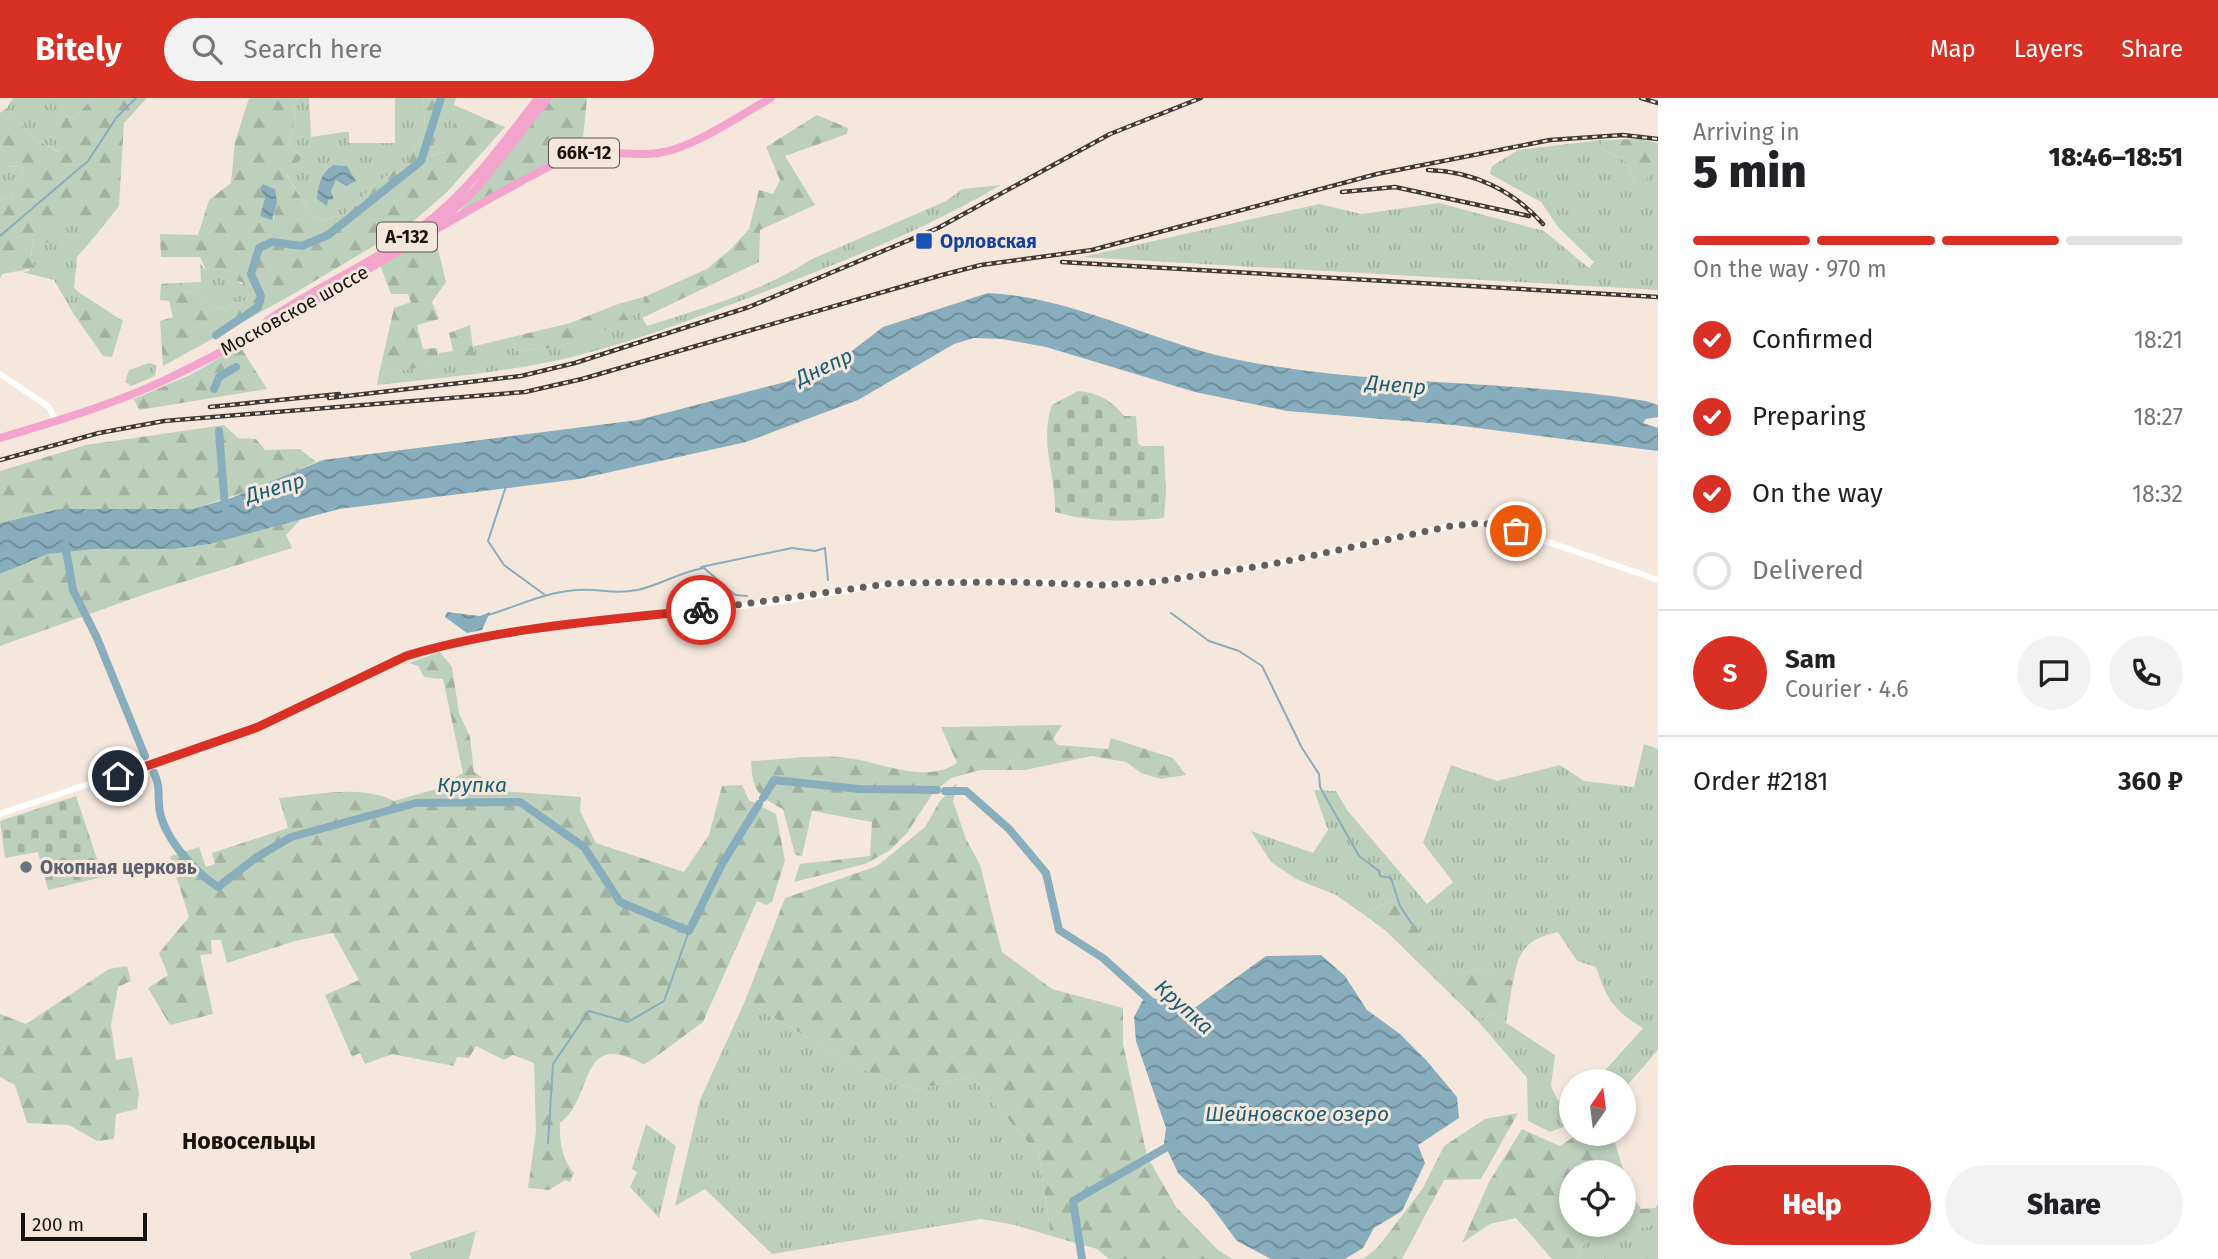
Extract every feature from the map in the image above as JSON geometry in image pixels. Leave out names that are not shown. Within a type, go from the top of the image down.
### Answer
[{"type":"main road","name":"А-132","points":[[244,337],[282,311],[408,236],[439,213],[469,184],[538,98]]},
{"type":"main road","name":"А-132","points":[[407,248],[461,205],[548,98]]},
{"type":"main road","name":"Московское шоссе","points":[[0,438],[153,385],[407,248],[570,156],[599,151],[656,153],[674,150],[771,98]]},
{"type":"street","points":[[0,373],[49,407],[55,421]]},
{"type":"street","points":[[0,814],[258,727],[406,656],[431,648],[559,627],[769,603],[893,583],[1013,582],[1101,585],[1154,582],[1273,564],[1451,526],[1483,523],[1516,531],[1658,580]]},
{"type":"green space","points":[[13,98],[92,98],[74,119],[62,115],[55,128],[59,152],[35,139],[7,108]]},
{"type":"green space","points":[[92,98],[147,98],[124,123],[119,206],[96,235],[71,216],[51,244],[34,238],[31,255],[34,268],[2,274],[0,279],[0,198],[11,199],[24,167],[0,166],[0,113],[7,108],[35,139],[58,152],[55,128],[62,115],[74,119]]},
{"type":"green space","points":[[249,98],[299,98],[293,104],[296,115],[289,146],[302,158],[286,174],[312,216],[325,220],[346,214],[373,186],[409,160],[425,129],[423,98],[444,98],[431,156],[462,147],[455,131],[454,105],[505,127],[447,192],[409,225],[288,297],[163,366],[160,321],[173,317],[169,301],[160,300],[161,284],[176,283],[185,293],[196,289],[212,306],[227,310],[233,303],[247,301],[249,292],[241,287],[243,283],[228,277],[227,270],[211,281],[200,257],[161,257],[160,234],[198,235],[209,200],[231,183],[235,142]],"holes":[[[263,184],[275,189],[274,218],[260,216],[265,198]]]},
{"type":"green space","points":[[299,98],[309,98],[311,137],[349,132],[349,143],[395,143],[395,98],[423,98],[425,129],[409,160],[373,186],[346,214],[325,220],[312,216],[286,173],[302,158],[289,146],[296,115],[293,104]],"holes":[[[333,165],[347,166],[355,181],[336,180],[331,193],[334,199],[330,198],[326,203],[319,185]]]},
{"type":"green space","points":[[444,98],[456,98],[454,105],[463,147],[430,156]]},
{"type":"green space","points":[[553,98],[587,98],[582,149],[562,157],[454,218]]},
{"type":"green space","points":[[817,115],[848,128],[847,134],[785,156],[815,205],[760,230],[759,262],[642,318],[644,297],[707,269],[749,229],[759,190],[773,194],[780,180],[766,147]]},
{"type":"green space","points":[[1638,139],[1658,143],[1658,161],[1654,160],[1644,186],[1634,184],[1627,162],[1602,149],[1601,140]]},
{"type":"green space","points":[[1601,140],[1602,149],[1627,162],[1634,184],[1654,159],[1658,161],[1658,290],[1082,257],[1319,204],[1362,214],[1439,203],[1544,231],[1589,268],[1594,262],[1558,227],[1541,202],[1490,174],[1492,166],[1518,150]]},
{"type":"green space","points":[[0,166],[24,167],[11,199],[0,198]]},
{"type":"green space","points":[[1001,185],[944,216],[855,256],[669,328],[572,357],[524,367],[377,385],[379,374],[439,364],[439,353],[453,351],[455,358],[474,355],[471,347],[512,337],[515,351],[555,348],[628,321],[618,304],[644,297],[642,318],[647,326],[710,306],[752,290],[810,260],[946,201],[962,189]]},
{"type":"green space","points":[[71,215],[96,235],[77,257],[74,288],[80,293],[73,313],[54,280],[22,272],[29,271],[34,238]]},
{"type":"green space","points":[[435,237],[446,282],[432,302],[439,319],[417,325],[423,349],[437,348],[440,364],[379,374],[394,308],[411,302],[408,294],[391,294],[380,265]]},
{"type":"green space","points":[[200,263],[206,271],[227,270],[249,292],[247,301],[233,303],[227,310],[212,306],[196,289],[185,293],[176,283],[201,282]]},
{"type":"green space","points":[[80,293],[123,321],[112,357],[103,356],[73,313]]},
{"type":"green space","points":[[618,304],[629,321],[555,348],[515,351],[512,337],[570,323]]},
{"type":"green space","points":[[470,325],[474,356],[455,359],[449,333]]},
{"type":"green space","points":[[240,346],[267,389],[139,410],[134,399],[190,375]]},
{"type":"green space","points":[[149,363],[156,365],[155,376],[131,386],[125,382],[129,370]]},
{"type":"green space","points":[[1078,391],[1104,398],[1124,416],[1136,416],[1138,443],[1141,446],[1164,446],[1164,518],[1109,520],[1081,518],[1055,512],[1048,419],[1052,405]]},
{"type":"green space","points":[[224,425],[238,438],[256,439],[265,450],[300,449],[316,462],[261,487],[193,509],[59,509],[0,523],[0,471],[86,445]]},
{"type":"green space","points":[[303,517],[286,535],[292,548],[151,592],[0,646],[0,574],[48,554],[95,549],[175,549],[210,544]]},
{"type":"green space","points":[[440,652],[452,667],[459,713],[470,737],[474,772],[502,791],[581,797],[580,811],[596,843],[684,872],[709,835],[722,786],[742,785],[749,800],[776,814],[785,860],[772,902],[766,905],[757,901],[703,1022],[643,1064],[622,1055],[607,1055],[597,1060],[571,1112],[560,1123],[562,1150],[574,1173],[570,1182],[565,1180],[549,1190],[528,1188],[536,1131],[534,1063],[513,1055],[504,1060],[476,1046],[469,1058],[457,1057],[454,1066],[392,1054],[365,1064],[360,1053],[352,1057],[325,995],[359,980],[333,933],[295,941],[227,963],[221,940],[211,940],[212,954],[200,955],[213,1014],[170,1025],[148,988],[168,975],[159,953],[189,917],[170,856],[199,847],[206,867],[215,864],[212,853],[288,828],[279,798],[352,792],[381,796],[394,801],[436,789],[463,773],[443,679],[424,677],[418,666],[409,663]]},
{"type":"green space","points":[[1062,725],[1053,739],[1058,745],[1108,749],[1111,738],[1173,758],[1186,775],[1161,779],[1141,773],[1126,762],[1092,756],[1025,770],[980,770],[951,778],[933,793],[907,833],[889,851],[865,864],[794,882],[800,864],[870,856],[872,822],[812,811],[802,856],[795,855],[783,809],[762,796],[753,779],[751,761],[818,757],[839,757],[914,772],[929,772],[957,763],[941,727]]},
{"type":"green space","points":[[1644,744],[1658,749],[1658,1050],[1636,1075],[1636,1069],[1606,1069],[1643,1028],[1612,1003],[1596,967],[1577,961],[1558,932],[1538,938],[1526,947],[1518,961],[1513,981],[1478,968],[1450,977],[1397,898],[1363,914],[1336,895],[1296,879],[1271,862],[1251,831],[1313,853],[1328,830],[1314,790],[1336,791],[1347,810],[1427,904],[1453,882],[1423,843],[1451,765],[1497,781],[1560,765],[1584,781],[1634,787]]},
{"type":"green space","points":[[957,783],[953,801],[966,839],[980,865],[1002,952],[1052,989],[1123,1008],[1123,1044],[1147,1156],[1176,1207],[1218,1250],[1232,1259],[1109,1259],[1097,1249],[1051,1236],[1039,1155],[971,1076],[916,1090],[860,1068],[745,1001],[785,898],[877,866],[925,827],[940,801]]},
{"type":"green space","points":[[76,796],[103,877],[48,890],[38,852],[5,858],[0,821]]},
{"type":"green space","points":[[1397,898],[1450,977],[1478,968],[1513,981],[1506,1023],[1494,1015],[1476,1019],[1386,931],[1363,914]]},
{"type":"green space","points":[[127,966],[131,981],[118,987],[111,1025],[116,1060],[132,1057],[139,1093],[137,1109],[116,1114],[114,1139],[97,1141],[69,1125],[27,1123],[15,1085],[0,1077],[0,1014],[26,1024],[109,969]]},
{"type":"green space","points":[[745,1001],[860,1068],[916,1090],[971,1076],[1039,1155],[1051,1236],[1015,1225],[981,1219],[772,1254],[705,1189],[675,1206],[700,1100]]},
{"type":"green space","points":[[1494,1015],[1555,1055],[1551,1086],[1559,1100],[1559,1129],[1550,1132],[1528,1121],[1527,1078],[1476,1019]]},
{"type":"green space","points":[[1518,1113],[1481,1179],[1444,1180],[1402,1259],[1363,1259],[1378,1247],[1423,1188],[1444,1146],[1485,1119]]},
{"type":"green space","points":[[646,1124],[676,1146],[659,1218],[630,1187],[637,1172],[632,1169]]},
{"type":"green space","points":[[1522,1129],[1559,1146],[1616,1146],[1620,1160],[1559,1160],[1559,1237],[1587,1237],[1577,1259],[1552,1259],[1516,1218],[1490,1224],[1462,1243],[1489,1182]]},
{"type":"green space","points":[[1636,1202],[1641,1209],[1655,1208],[1658,1204],[1658,1223],[1644,1228],[1636,1224]]},
{"type":"green space","points":[[1658,1223],[1658,1259],[1577,1259],[1587,1237],[1636,1237],[1636,1224],[1644,1228]]},
{"type":"green space","points":[[476,1231],[469,1259],[412,1259],[409,1253]]},
{"type":"water","points":[[333,165],[347,166],[356,181],[346,186],[336,180],[331,192],[334,199],[328,200],[327,206],[317,199],[317,194],[323,176]]},
{"type":"water","points":[[263,184],[275,189],[277,202],[272,220],[260,216],[265,198],[260,188]]},
{"type":"water","name":"Днепр","points":[[988,293],[1051,303],[1203,351],[1285,368],[1388,379],[1543,389],[1646,401],[1658,405],[1658,417],[1646,419],[1643,423],[1658,428],[1658,451],[1454,425],[1287,411],[1195,392],[1046,347],[1002,339],[974,338],[954,344],[858,400],[746,442],[579,479],[339,509],[210,544],[175,549],[95,549],[48,554],[0,574],[0,523],[59,509],[193,509],[231,498],[323,460],[638,420],[789,381],[844,357],[883,327]]},
{"type":"water","points":[[447,612],[480,616],[490,612],[482,630],[467,633],[445,617]]},
{"type":"water","name":"Шейновское озеро","points":[[1321,955],[1345,976],[1367,1010],[1400,1034],[1426,1060],[1457,1097],[1459,1118],[1418,1145],[1425,1163],[1402,1211],[1374,1228],[1363,1248],[1345,1259],[1271,1259],[1237,1241],[1208,1202],[1178,1173],[1164,1143],[1166,1128],[1136,1041],[1134,1017],[1145,996],[1193,1009],[1266,956]]},
{"type":"waterway","points":[[0,236],[88,161],[116,118],[136,98]]},
{"type":"waterway","points":[[216,335],[258,307],[261,296],[251,274],[259,248],[272,242],[302,246],[328,235],[421,161],[441,98]]},
{"type":"waterway","points":[[214,389],[219,377],[236,367]]},
{"type":"waterway","points":[[219,431],[225,508]]},
{"type":"waterway","points":[[506,486],[488,541],[504,565],[545,595]]},
{"type":"waterway","name":"Крупка","points":[[65,544],[73,590],[97,638],[145,756]]},
{"type":"waterway","points":[[701,567],[792,548],[815,551],[825,548],[828,580]]},
{"type":"waterway","points":[[488,615],[565,591],[637,590],[704,568],[735,595],[747,596]]},
{"type":"waterway","points":[[1171,613],[1209,641],[1239,651],[1262,666],[1302,748],[1319,774],[1320,787],[1359,856],[1379,871],[1380,876],[1391,878],[1400,906],[1412,924]]},
{"type":"waterway","name":"Крупка","points":[[154,773],[165,828],[180,852],[218,887],[257,857],[291,837],[416,803],[520,802],[584,847],[620,902],[689,931],[722,864],[759,804]]},
{"type":"waterway","name":"Крупка","points":[[763,798],[774,780],[859,789],[937,790]]},
{"type":"waterway","name":"Крупка","points":[[945,791],[966,791],[1009,829],[1046,873],[1059,930],[1103,958],[1154,1004]]},
{"type":"waterway","points":[[548,1143],[553,1064],[589,1011],[628,1022],[664,1001],[689,931]]},
{"type":"waterway","name":"Крупка","points":[[1082,1259],[1073,1201],[1174,1143]]},
{"type":"railway","points":[[329,398],[521,376],[575,363],[749,307],[938,228],[1110,134],[1201,98]]},
{"type":"railway","points":[[1641,98],[1658,103]]},
{"type":"railway","points":[[0,460],[99,433],[164,421],[525,392],[582,379],[981,265],[1092,250],[1377,174],[1550,140],[1623,135],[1658,139]]},
{"type":"railway","points":[[1428,170],[1461,174],[1492,185],[1519,202],[1543,224]]},
{"type":"railway","points":[[1342,192],[1395,187],[1529,216]]},
{"type":"railway","points":[[1062,262],[1658,297]]},
{"type":"railway","points":[[210,407],[339,394]]},
{"type":"way so far","points":[[701,610],[769,603],[893,583],[1013,582],[1101,585],[1154,582],[1273,564],[1451,526],[1483,523],[1516,531]]},
{"type":"place","name":"Орловская","points":[[924,241]]},
{"type":"place","name":"Окопная церковь","points":[[26,867]]},
{"type":"district","name":"Новосельцы","points":[[249,1141]]},
{"type":"route","points":[[118,776],[258,727],[313,704],[406,656],[431,648],[559,627],[701,610]]}]
